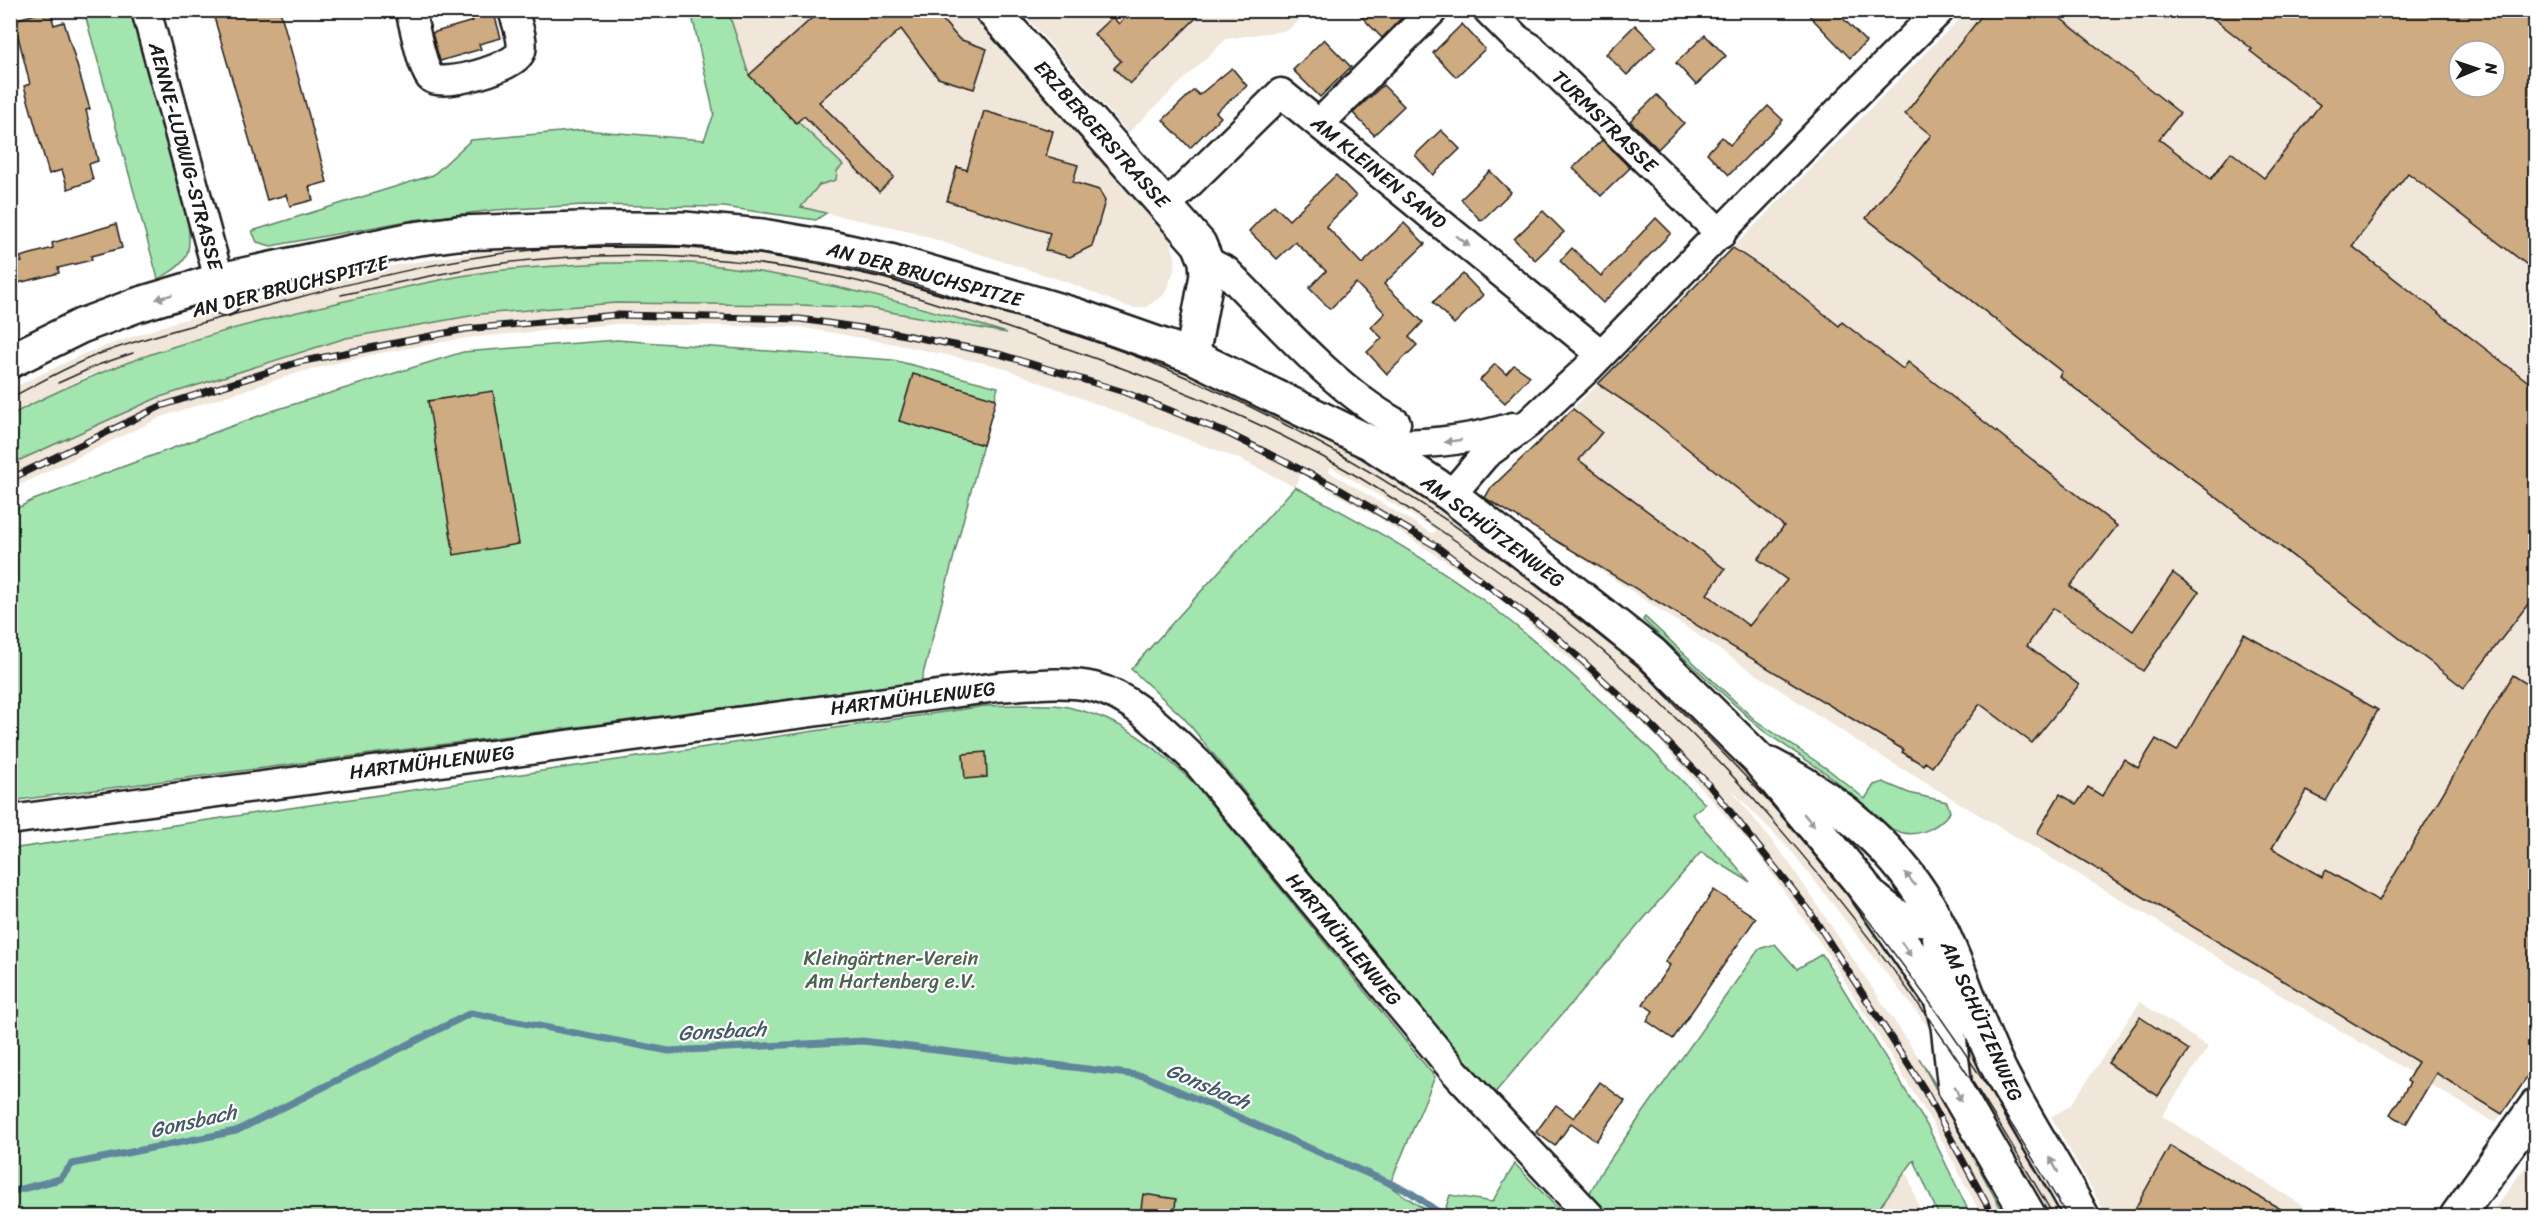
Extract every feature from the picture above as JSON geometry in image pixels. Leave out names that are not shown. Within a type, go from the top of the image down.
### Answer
[{"type":"main road","name":"ERZBERGERSTRASSE","points":[[992,10],[1199,244],[1206,261]]},
{"type":"main road","name":"AN DER BRUCHSPITZE","points":[[10,361],[81,326],[137,305],[398,258],[580,229],[684,229],[762,236],[836,249],[890,261],[1075,315],[1192,356]]},
{"type":"main road","points":[[1192,356],[1207,275],[1206,261]]},
{"type":"main road","name":"AN DER BRUCHSPITZE","points":[[10,382],[95,342],[223,290]]},
{"type":"main road","name":"AM SCHÜTZENWEG","points":[[1192,356],[1371,443],[1450,495],[1652,654],[1758,759],[1861,883],[1941,999],[1948,1026],[1955,1089],[2029,1216]]},
{"type":"main road","name":"AM SCHÜTZENWEG","points":[[1758,759],[1808,784],[1848,813],[1912,882],[1936,920],[2001,1074],[2082,1216]]},
{"type":"main road","points":[[2457,1216],[2535,1106]]},
{"type":"street","name":"AENNE-LUDWIG-STRASSE","points":[[146,10],[223,290]]},
{"type":"street","points":[[410,10],[430,76],[439,82],[449,82],[507,65],[516,60],[521,51],[513,10]]},
{"type":"street","points":[[1320,123],[1433,10]]},
{"type":"street","name":"TURMSTRASSE","points":[[1488,10],[1518,40],[1531,48],[1721,234]]},
{"type":"street","points":[[1450,495],[1485,455],[1530,422],[1601,354],[1940,10]]},
{"type":"street","name":"AM KLEINEN SAND","points":[[1166,206],[1281,93],[1601,354]]},
{"type":"street","name":"ERZBERGERSTRASSE","points":[[1206,261],[1226,271],[1330,374],[1372,409],[1396,423]]},
{"type":"street","points":[[1371,443],[1400,445],[1445,442],[1471,438],[1530,422]]},
{"type":"street","name":"HARTMÜHLENWEG","points":[[10,820],[421,762],[505,753],[997,687],[1048,684],[1093,687],[1122,699],[1156,724],[1198,763],[1455,1072],[1590,1216]]},
{"type":"street","name":"AM SCHÜTZENWEG","points":[[1861,883],[1904,919],[1915,922],[1936,920],[1941,999]]},
{"type":"shaded area","points":[[728,11],[969,11],[1170,238],[1176,261],[1164,295],[1146,307],[1134,308],[1070,283],[902,229],[800,208],[819,185],[827,181],[796,122],[749,75]]},
{"type":"shaded area","points":[[1021,11],[1310,11],[1288,30],[1226,39],[1128,133]]},
{"type":"shaded area","points":[[1967,11],[2535,11],[2535,1068],[2495,1123],[1869,749],[1487,495],[1490,489],[1598,384]]},
{"type":"shaded area","points":[[600,240],[737,245],[907,278],[1178,365],[1346,445],[1345,450],[1423,498],[1478,538],[1483,533],[1668,689],[1757,779],[1923,987],[1933,1033],[1793,853],[1728,786],[1788,861],[1919,1058],[2005,1216],[1982,1216],[1933,1124],[1826,951],[1753,847],[1659,740],[1616,698],[1490,590],[1377,517],[1301,474],[1295,487],[1242,460],[998,366],[800,327],[616,324],[466,338],[370,355],[301,372],[164,416],[11,489],[11,464],[157,398],[346,338],[481,314],[616,303],[800,305],[868,308],[1000,331],[903,301],[767,274],[678,263],[603,263],[507,270],[403,287],[268,319],[182,344],[88,376],[11,415],[11,389],[83,354],[175,322],[279,293],[397,265],[504,248]],"holes":[[[1331,467],[1436,530],[1433,534],[1328,471]]]},
{"type":"shaded area","points":[[2140,1002],[2208,1047],[2162,1116],[2319,1216],[2107,1216],[2051,1117],[2070,1106]]},
{"type":"shaded area","points":[[1958,1030],[1970,1045],[2076,1216],[2041,1216],[1974,1099]]},
{"type":"shaded area","points":[[2535,1153],[2535,1216],[2489,1216],[2522,1171]]},
{"type":"shaded area","points":[[1906,1170],[1922,1216],[1873,1216]]},
{"type":"green space","points":[[84,11],[130,11],[188,221],[189,242],[186,257],[176,268],[158,279]]},
{"type":"green space","points":[[691,11],[728,11],[749,75],[843,165],[837,171],[836,180],[819,185],[801,207],[826,213],[816,220],[724,207],[584,205],[495,210],[413,220],[271,246],[257,242],[252,231],[433,175],[471,140],[583,130],[704,140],[714,114]]},
{"type":"green space","points":[[603,263],[691,263],[780,275],[857,291],[1007,333],[868,308],[800,305],[616,303],[481,314],[346,338],[157,398],[11,464],[11,415],[89,378],[170,348],[253,323],[444,279],[510,269]]},
{"type":"green space","points":[[617,340],[893,360],[998,387],[921,682],[11,801],[10,512],[31,501],[272,411],[463,352]]},
{"type":"green space","points":[[1295,487],[1367,526],[1438,569],[1513,623],[1570,672],[1705,804],[1692,814],[1750,882],[1701,852],[1492,1096],[1184,718],[1131,669]]},
{"type":"green space","points":[[1645,617],[1755,720],[1829,770],[1865,799],[1874,785],[1883,782],[1909,793],[1947,802],[1950,812],[1938,824],[1924,831],[1908,834],[1892,829],[1827,774],[1762,730],[1643,620]]},
{"type":"green space","name":"Kleingärtner-Verein Am Hartenberg e.V.","points":[[1050,705],[1088,712],[1122,726],[1136,735],[1193,782],[1435,1077],[1389,1186],[1432,1214],[1431,1216],[11,1216],[11,849],[985,706]]},
{"type":"green space","points":[[1775,944],[1797,969],[1822,954],[1928,1127],[1971,1216],[1939,1216],[1914,1160],[1873,1216],[1609,1216],[1588,1196],[1601,1172],[1759,949]]},
{"type":"green space","points":[[1919,1058],[1981,1159],[2011,1216],[2005,1216]]},
{"type":"green space","points":[[1515,1164],[1565,1216],[1443,1216],[1450,1195],[1492,1202]]},
{"type":"building","points":[[50,10],[54,25],[64,22],[90,109],[86,110],[98,161],[89,164],[93,180],[68,189],[62,170],[49,174],[24,86],[30,84],[14,20]]},
{"type":"building","points":[[212,10],[280,10],[327,182],[309,187],[313,200],[290,206],[286,195],[267,200]]},
{"type":"building","points":[[470,10],[493,10],[501,38],[479,44],[481,49],[440,61],[432,33],[473,21]]},
{"type":"building","points":[[821,10],[934,10],[959,39],[987,49],[974,89],[938,78],[901,29],[819,102],[894,177],[879,192],[804,116],[796,123],[749,75]]},
{"type":"building","points":[[1132,10],[1204,10],[1130,84],[1114,68],[1121,61],[1094,34],[1112,17],[1119,24]]},
{"type":"building","points":[[1355,10],[1409,10],[1382,38]]},
{"type":"building","points":[[1804,10],[1835,10],[1866,42],[1850,58]]},
{"type":"building","points":[[1986,10],[2050,10],[2180,113],[2159,139],[2211,179],[2231,152],[2264,178],[2320,105],[2250,51],[2252,49],[2203,10],[2535,10],[2535,271],[2408,173],[2352,246],[2535,387],[2535,595],[2464,688],[2059,376],[2062,372],[1866,218],[1931,135],[1905,114]]},
{"type":"building","points":[[1462,24],[1485,49],[1456,77],[1433,53]]},
{"type":"building","points":[[1635,25],[1656,46],[1627,75],[1606,54]]},
{"type":"building","points":[[1705,35],[1726,56],[1696,85],[1676,63]]},
{"type":"building","points":[[1324,39],[1351,67],[1320,97],[1293,70]]},
{"type":"building","points":[[1232,68],[1247,86],[1216,112],[1221,117],[1190,148],[1163,120],[1194,90],[1199,95]]},
{"type":"building","points":[[1383,85],[1404,106],[1374,135],[1353,113]]},
{"type":"building","points":[[1657,95],[1684,123],[1658,149],[1630,121]]},
{"type":"building","points":[[1768,106],[1783,120],[1729,175],[1707,153],[1722,137],[1730,145]]},
{"type":"building","points":[[984,111],[1053,131],[1046,156],[1078,165],[1073,182],[1099,190],[1105,201],[1092,246],[1070,257],[1045,250],[1050,233],[947,201],[957,167],[967,170]]},
{"type":"building","points":[[1441,130],[1460,149],[1433,175],[1415,155]]},
{"type":"building","points":[[1602,140],[1630,168],[1601,196],[1573,168]]},
{"type":"building","points":[[1490,171],[1511,192],[1481,221],[1461,199]]},
{"type":"building","points":[[1336,175],[1356,196],[1326,226],[1362,264],[1404,223],[1425,244],[1384,284],[1423,322],[1409,337],[1417,345],[1387,374],[1367,352],[1382,338],[1371,327],[1385,313],[1356,283],[1330,309],[1309,288],[1326,271],[1295,242],[1277,259],[1249,231],[1274,205],[1289,220]]},
{"type":"building","points":[[1543,211],[1564,232],[1535,260],[1514,239]]},
{"type":"building","points":[[1656,218],[1671,233],[1603,303],[1560,261],[1572,248],[1601,276]]},
{"type":"building","points":[[116,224],[122,248],[91,256],[92,260],[58,268],[59,273],[10,285],[10,264],[22,262],[20,257],[53,248],[52,243]]},
{"type":"building","points":[[1733,248],[1787,284],[1839,326],[1842,322],[1903,369],[1908,362],[2117,526],[2070,586],[2133,631],[2173,573],[2199,592],[2143,671],[2053,608],[2027,646],[2079,685],[2032,743],[1980,704],[1932,767],[1925,762],[1923,765],[1902,752],[1904,750],[1485,498],[1490,489],[1573,409],[1602,432],[1579,460],[1725,569],[1707,594],[1749,626],[1787,580],[1758,559],[1784,526],[1648,417],[1598,384]]},
{"type":"building","points":[[1463,274],[1483,295],[1454,324],[1433,302]]},
{"type":"building","points":[[1495,364],[1506,374],[1514,365],[1530,376],[1505,403],[1480,380]]},
{"type":"building","points":[[913,374],[996,399],[983,445],[899,421]]},
{"type":"building","points":[[493,391],[519,544],[454,555],[428,401]]},
{"type":"building","points":[[2244,634],[2378,710],[2326,801],[2307,791],[2272,848],[2322,877],[2326,870],[2379,901],[2513,675],[2535,689],[2535,1066],[2502,1114],[2436,1073],[2406,1124],[2390,1114],[2410,1083],[2407,1081],[2418,1062],[2037,833],[2060,794],[2077,804],[2088,787],[2102,796],[2124,759],[2138,768],[2156,739],[2177,751]]},
{"type":"building","points":[[986,752],[987,777],[965,779],[963,754]]},
{"type":"building","points":[[1714,890],[1756,918],[1673,1039],[1647,1021],[1653,1011],[1643,1004],[1670,965],[1665,962]]},
{"type":"building","points":[[2140,1017],[2189,1050],[2158,1096],[2108,1063]]},
{"type":"building","points":[[1600,1082],[1625,1101],[1596,1141],[1571,1123],[1555,1146],[1536,1132],[1556,1105],[1574,1118]]},
{"type":"building","points":[[2170,1146],[2293,1216],[2131,1216]]},
{"type":"building","points":[[1143,1194],[1176,1199],[1174,1216],[1140,1216]]},
{"type":"waterway","name":"Gonsbach","points":[[10,1192],[60,1179],[72,1164],[236,1131],[471,1013],[669,1051],[863,1041],[1144,1076],[1410,1192],[1444,1216]]},
{"type":"tram line","points":[[10,398],[76,364],[122,346],[323,291],[426,266],[496,254],[606,245],[728,249],[808,260],[886,276],[926,287],[1146,360],[1230,397],[1292,428],[1413,498],[1527,577],[1649,677],[1742,773],[1846,892],[1894,954],[1985,1082],[2067,1216]]},
{"type":"tram line","points":[[341,295],[496,264],[577,257],[698,258],[819,273],[850,279],[941,305],[1129,371],[1231,412],[1330,461],[1368,482],[1416,514],[1570,623],[1640,684],[1737,780],[1826,884],[1949,1047],[1977,1088],[2054,1216]]},
{"type":"tram line","points":[[58,383],[98,365],[133,353]]},
{"type":"railway","points":[[10,479],[161,406],[299,362],[466,329],[616,315],[800,319],[890,332],[999,354],[1124,392],[1229,434],[1334,486],[1436,546],[1560,640],[1645,719],[1709,785],[1808,909],[1924,1089],[1993,1216]]}]
